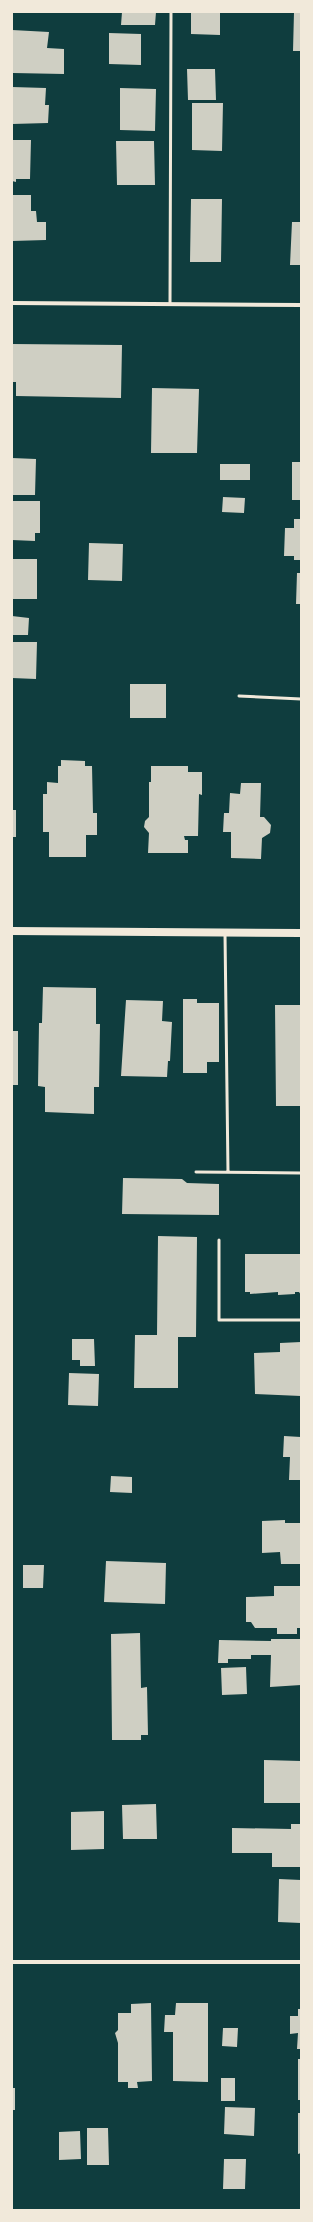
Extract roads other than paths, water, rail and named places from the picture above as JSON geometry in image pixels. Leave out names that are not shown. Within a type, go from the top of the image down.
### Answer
[{"type":"main road","points":[[12,931],[301,933]]},
{"type":"street","points":[[12,303],[301,305]]},
{"type":"street","points":[[12,1962],[301,1962]]},
{"type":"lane","points":[[170,304],[171,12]]},
{"type":"lane","points":[[239,696],[301,699]]},
{"type":"lane","points":[[225,933],[228,1172]]},
{"type":"lane","points":[[196,1172],[301,1173]]},
{"type":"lane","points":[[219,1240],[219,1320],[301,1320]]}]
